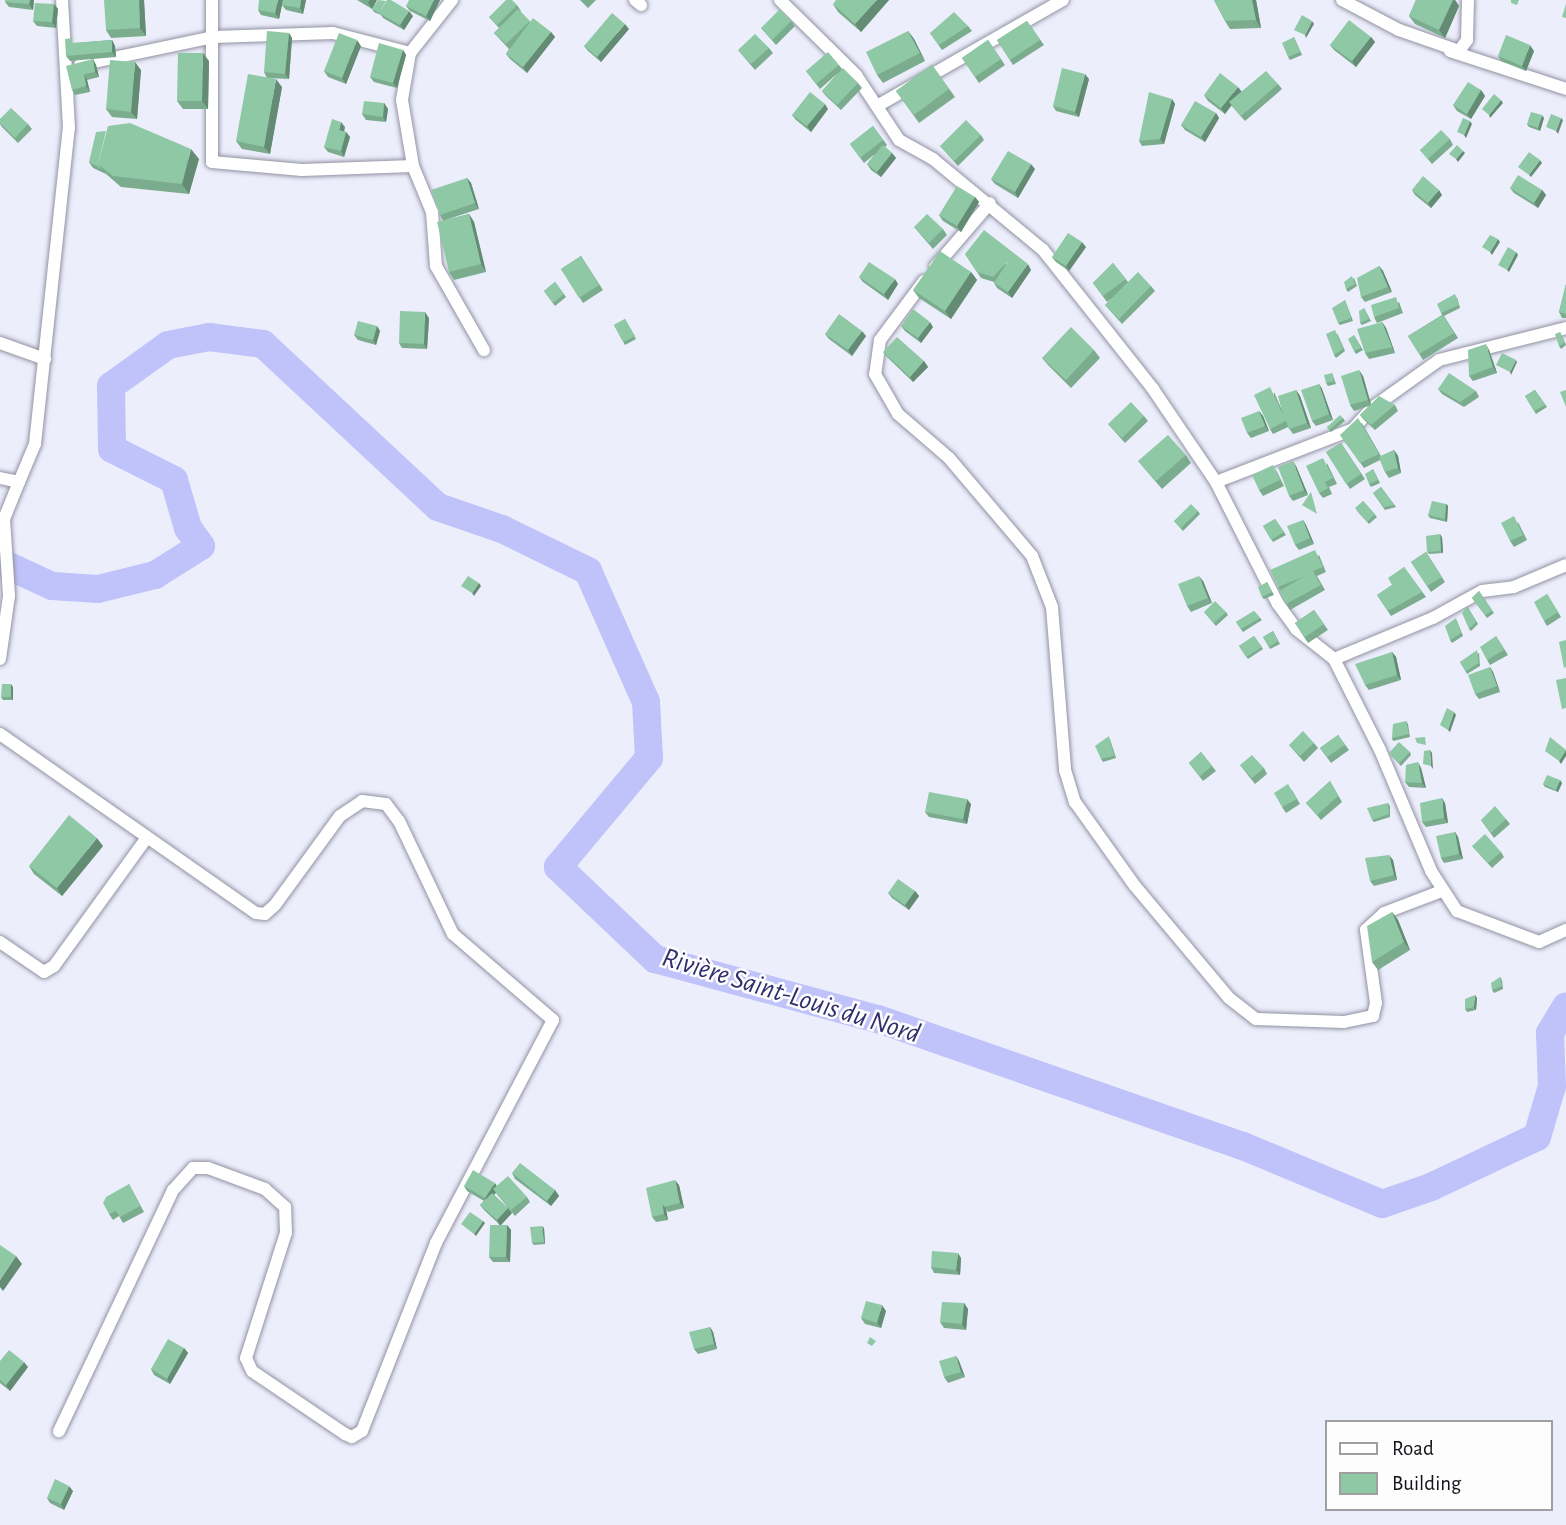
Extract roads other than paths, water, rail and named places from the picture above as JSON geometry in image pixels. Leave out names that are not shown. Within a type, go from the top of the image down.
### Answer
[{"type":"street","points":[[0,659],[9,596],[3,528],[35,444],[69,128],[62,0]]},
{"type":"street","points":[[212,0],[215,37],[212,163],[302,170],[413,166]]},
{"type":"street","points":[[452,0],[410,53],[402,100],[413,166],[432,212],[436,266],[484,350]]},
{"type":"street","points":[[780,0],[856,75],[899,140],[990,203],[1043,250],[1153,389],[1216,482],[1278,604],[1296,629],[1334,659],[1442,891],[1457,911],[1539,942],[1566,930]]},
{"type":"street","points":[[877,106],[1063,0]]},
{"type":"street","points":[[1342,0],[1449,51],[1566,89]]},
{"type":"street","points":[[1449,51],[1459,51],[1467,40],[1468,0]]},
{"type":"street","points":[[66,67],[112,61],[215,37],[333,33],[410,53]]},
{"type":"street","points":[[990,203],[880,340],[875,374],[898,414],[949,458],[1032,556],[1052,607],[1065,770],[1075,802],[1135,886],[1212,978],[1256,1019],[1344,1023],[1373,1016],[1376,1003],[1366,930],[1384,914],[1442,891]]},
{"type":"street","points":[[1216,482],[1353,429],[1372,408],[1439,360],[1566,328]]},
{"type":"street","points":[[0,343],[45,359]]},
{"type":"street","points":[[0,478],[19,482]]},
{"type":"street","points":[[1334,659],[1482,591],[1514,587],[1566,565]]},
{"type":"street","points":[[0,734],[243,905],[265,914],[340,816],[362,801],[386,804],[399,821],[453,934],[553,1020],[436,1243],[362,1432],[352,1437],[345,1434],[252,1371],[246,1358],[286,1233],[285,1207],[265,1189],[208,1167],[193,1168],[181,1177],[173,1190],[59,1431]]},
{"type":"street","points":[[0,942],[44,972],[54,966],[146,839]]},
{"type":"waterway","name":"Rivière Saint-Louis du Nord","points":[[0,562],[52,586],[98,589],[155,575],[201,546],[188,528],[174,480],[112,449],[111,386],[168,345],[209,337],[263,344],[438,507],[502,529],[588,571],[646,702],[649,758],[558,867],[655,959],[878,1019],[1243,1146],[1382,1204],[1431,1187],[1537,1137],[1552,1086],[1550,1033],[1566,1006]]}]
